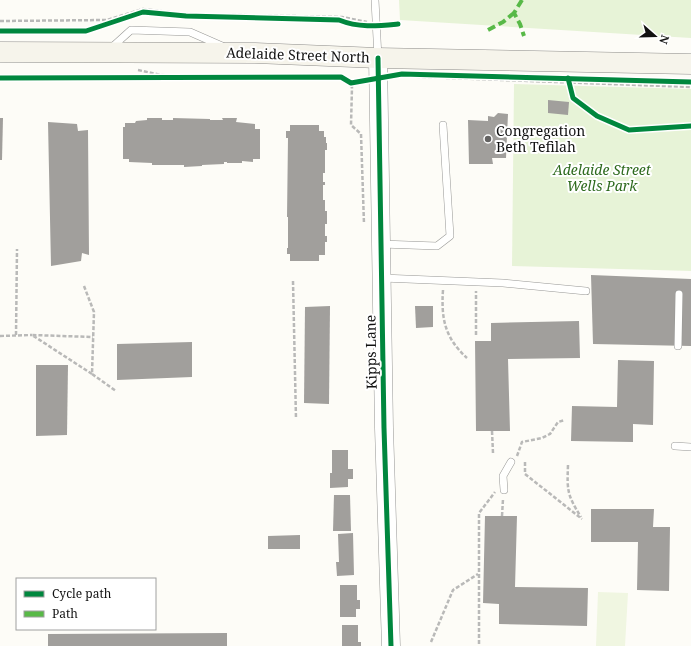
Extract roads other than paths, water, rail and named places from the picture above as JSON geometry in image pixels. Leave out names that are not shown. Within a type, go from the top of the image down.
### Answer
[{"type":"main road","name":"Adelaide Street North","points":[[0,52],[236,53],[378,58],[691,64]]},
{"type":"street","name":"Kipps Lane","points":[[378,58],[389,79],[381,244],[384,428],[391,646]]},
{"type":"lane","points":[[375,0],[378,58]]},
{"type":"lane","points":[[381,244],[437,246],[450,236],[443,125]]},
{"type":"lane","points":[[382,278],[443,282],[503,283],[586,290]]},
{"type":"lane","points":[[678,346],[679,294]]},
{"type":"lane","points":[[675,446],[691,447]]},
{"type":"lane","points":[[504,490],[503,476],[513,462]]},
{"type":"place","name":"Congregation Beth Tefilah","points":[[488,139]]},
{"type":"park label","name":"Adelaide Street Wells Park","points":[[602,178]]}]
